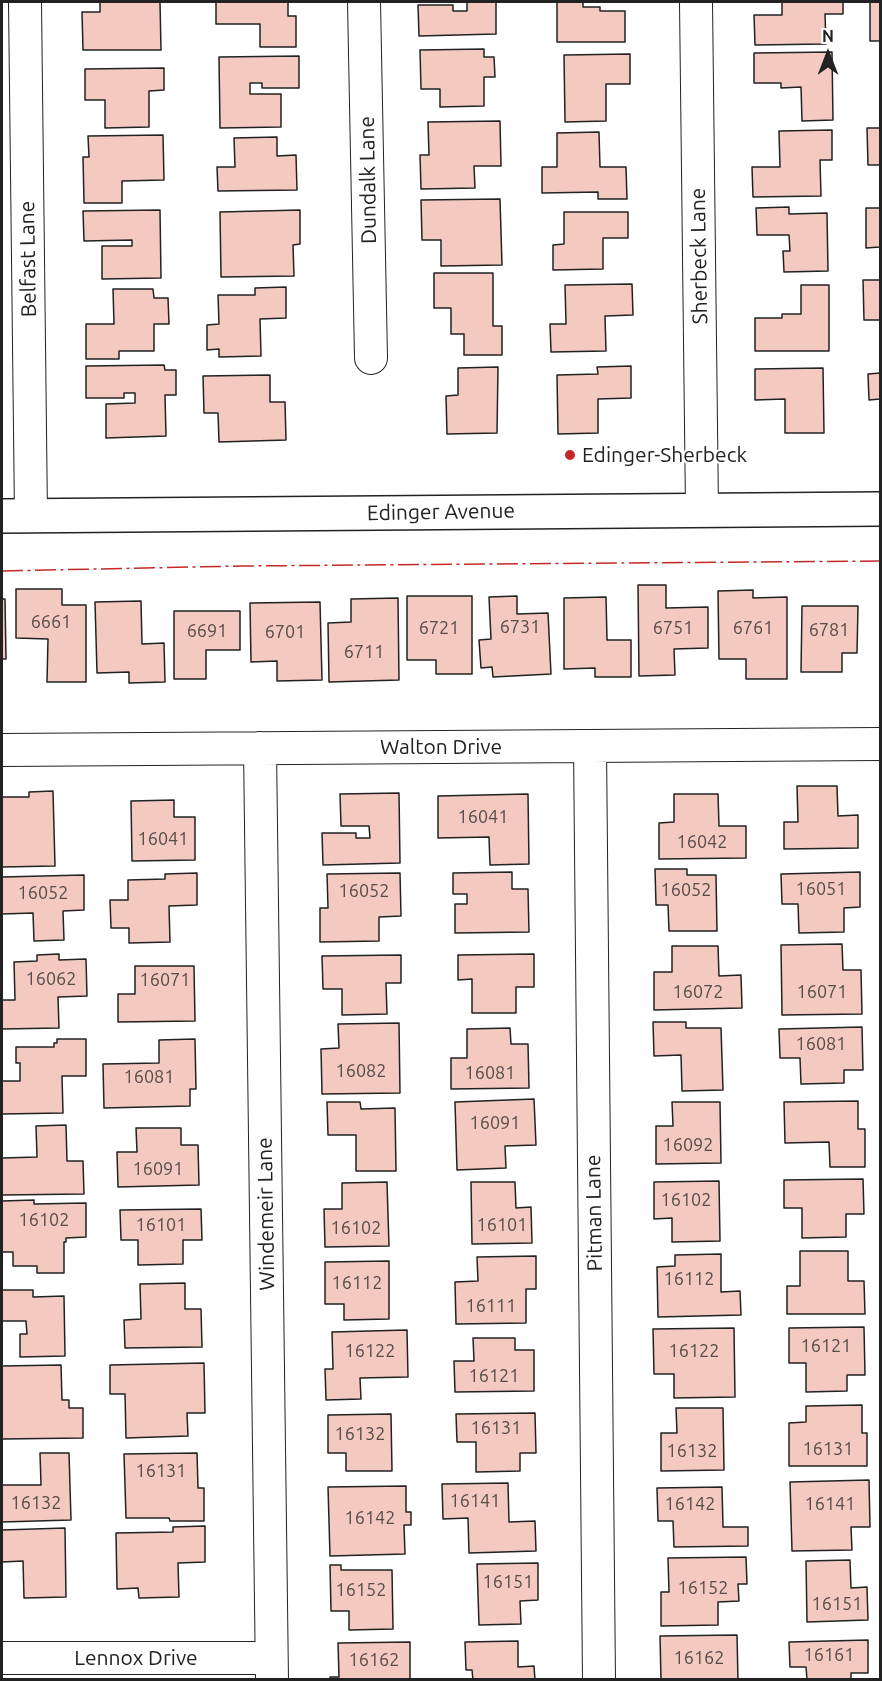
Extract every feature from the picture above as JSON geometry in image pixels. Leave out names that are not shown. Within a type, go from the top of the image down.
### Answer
[{"type":"main road","name":"Edinger Avenue","points":[[16,516],[880,509]]},
{"type":"street","name":"Belfast Lane","points":[[16,516],[25,2]]},
{"type":"street","name":"Dundalk Lane","points":[[364,2],[371,358]]},
{"type":"street","name":"Sherbeck Lane","points":[[696,2],[702,510]]},
{"type":"street","name":"Walton Drive","points":[[2,750],[880,744]]},
{"type":"street","name":"Pitman Lane","points":[[590,746],[599,1680]]},
{"type":"street","name":"Windemeir Lane","points":[[260,748],[272,1669]]},
{"type":"street","name":"Lennox Drive","points":[[2,1658],[272,1669]]},
{"type":"building","points":[[100,2],[160,2],[161,50],[83,50],[82,12],[100,12]]},
{"type":"building","points":[[216,2],[288,2],[288,16],[296,16],[296,47],[260,47],[260,24],[216,24]]},
{"type":"building","points":[[467,2],[496,2],[496,34],[419,36],[418,5],[453,5],[453,11],[467,11]]},
{"type":"building","points":[[557,2],[583,2],[583,7],[600,7],[600,11],[625,11],[625,42],[557,42]]},
{"type":"building","points":[[782,2],[843,2],[843,14],[825,14],[826,44],[755,45],[754,15],[782,15]]},
{"type":"building","points":[[870,2],[880,2],[880,41],[870,41]]},
{"type":"building","points":[[484,49],[484,57],[494,57],[495,77],[484,77],[484,106],[440,107],[440,89],[421,89],[420,50]]},
{"type":"building","points":[[832,52],[833,120],[802,121],[801,87],[781,88],[781,83],[754,83],[754,53]]},
{"type":"building","points":[[630,54],[630,84],[606,84],[606,121],[565,122],[564,55]]},
{"type":"building","points":[[299,56],[299,88],[262,88],[262,83],[250,83],[250,94],[281,94],[281,127],[220,128],[219,57]]},
{"type":"building","points":[[164,68],[164,90],[149,91],[149,127],[105,128],[105,100],[85,100],[85,69]]},
{"type":"building","points":[[500,121],[501,166],[474,166],[475,188],[421,189],[420,155],[429,155],[428,122]]},
{"type":"building","points":[[867,128],[880,128],[880,165],[868,165]]},
{"type":"building","points":[[832,130],[832,160],[820,160],[821,196],[753,197],[752,167],[780,167],[779,131]]},
{"type":"building","points":[[599,132],[600,167],[626,167],[627,199],[598,199],[598,192],[542,193],[542,167],[557,167],[557,133]]},
{"type":"building","points":[[163,135],[164,180],[122,181],[122,203],[84,203],[83,157],[89,157],[88,136]]},
{"type":"building","points":[[277,137],[277,156],[296,155],[297,190],[218,191],[217,167],[235,167],[234,138]]},
{"type":"building","points":[[500,199],[502,265],[441,266],[441,240],[422,240],[421,200]]},
{"type":"building","points":[[789,207],[789,214],[827,213],[828,271],[784,272],[783,251],[790,251],[789,235],[757,235],[756,208]]},
{"type":"building","points":[[866,208],[880,208],[880,247],[866,248]]},
{"type":"building","points":[[160,210],[161,278],[102,279],[102,246],[132,246],[132,240],[84,241],[83,211]]},
{"type":"building","points":[[300,210],[300,244],[293,245],[294,276],[221,277],[220,212]]},
{"type":"building","points":[[564,212],[628,212],[628,238],[603,238],[603,269],[553,270],[553,245],[564,244]]},
{"type":"building","points":[[434,273],[493,273],[493,326],[502,326],[502,355],[464,355],[464,334],[451,334],[451,308],[434,308]]},
{"type":"building","points":[[863,280],[880,280],[880,320],[864,320]]},
{"type":"building","points":[[632,284],[633,315],[605,316],[606,351],[551,352],[550,324],[566,324],[565,285]]},
{"type":"building","points":[[801,285],[829,285],[829,351],[755,351],[755,318],[782,318],[782,314],[801,314]]},
{"type":"building","points":[[286,287],[286,318],[260,319],[261,356],[219,357],[219,349],[207,350],[207,325],[219,324],[218,295],[255,295],[255,288]]},
{"type":"building","points":[[113,289],[153,289],[154,298],[168,298],[169,324],[154,324],[154,351],[119,351],[119,359],[86,359],[86,324],[114,324]]},
{"type":"building","points":[[164,365],[165,370],[176,370],[176,395],[165,395],[166,436],[106,438],[106,404],[135,403],[135,393],[124,393],[124,398],[86,398],[86,366]]},
{"type":"building","points":[[631,366],[631,398],[598,399],[598,433],[558,434],[557,375],[598,374],[597,367]]},
{"type":"building","points":[[498,367],[497,433],[447,434],[446,396],[458,395],[458,368]]},
{"type":"building","points":[[823,368],[824,433],[785,433],[785,399],[755,400],[755,369]]},
{"type":"building","points":[[880,373],[880,399],[869,400],[868,374]]},
{"type":"building","points":[[270,375],[270,402],[285,402],[286,440],[219,442],[218,413],[204,413],[203,376]]},
{"type":"building","points":[[638,585],[666,585],[666,608],[708,607],[708,648],[674,649],[675,675],[639,676]]},
{"type":"building","points":[[16,589],[62,589],[62,605],[86,605],[86,682],[47,682],[48,639],[16,638]]},
{"type":"building","points":[[753,590],[753,598],[787,597],[787,679],[746,679],[746,659],[719,659],[718,591]]},
{"type":"building","points":[[407,596],[472,596],[472,674],[436,674],[436,660],[407,660]]},
{"type":"building","points":[[517,596],[517,614],[548,613],[551,674],[493,677],[492,667],[481,668],[479,640],[491,639],[489,597]]},
{"type":"building","points":[[606,597],[607,640],[631,640],[631,677],[595,677],[595,668],[564,669],[564,598]]},
{"type":"building","points":[[398,598],[399,680],[329,682],[328,623],[351,622],[351,599]]},
{"type":"building","points":[[2,599],[5,599],[6,659],[2,659]]},
{"type":"building","points":[[141,601],[142,644],[164,643],[165,682],[129,683],[129,672],[97,673],[95,602]]},
{"type":"building","points":[[320,602],[322,680],[277,681],[277,661],[251,662],[250,603]]},
{"type":"building","points":[[802,606],[858,606],[857,653],[842,653],[842,672],[801,672]]},
{"type":"building","points":[[174,611],[240,611],[240,650],[206,650],[206,679],[174,679]]},
{"type":"building","points":[[797,786],[837,786],[838,816],[858,815],[858,848],[784,849],[784,822],[798,822]]},
{"type":"building","points":[[53,791],[55,866],[2,867],[2,797],[29,797],[29,792]]},
{"type":"building","points":[[399,793],[400,863],[323,865],[322,833],[356,833],[356,838],[370,838],[369,826],[341,826],[340,794]]},
{"type":"building","points":[[528,794],[529,864],[490,865],[489,837],[438,838],[438,796]]},
{"type":"building","points":[[674,794],[718,794],[719,826],[746,826],[746,858],[659,859],[659,823],[674,822]]},
{"type":"building","points":[[174,800],[174,817],[195,817],[195,860],[132,861],[131,801]]},
{"type":"building","points":[[655,869],[687,869],[687,875],[716,875],[717,931],[669,931],[668,905],[656,905]]},
{"type":"building","points":[[512,872],[512,889],[528,889],[529,932],[455,933],[455,904],[467,904],[467,894],[453,894],[453,873]]},
{"type":"building","points":[[860,872],[860,907],[844,908],[844,932],[799,933],[798,904],[782,904],[781,874]]},
{"type":"building","points":[[197,873],[197,905],[169,906],[170,942],[129,943],[129,928],[111,928],[110,900],[128,900],[128,880],[165,879],[165,874]]},
{"type":"building","points":[[400,873],[401,916],[379,917],[379,941],[320,942],[320,908],[328,908],[327,874]]},
{"type":"building","points":[[84,875],[84,910],[63,911],[64,940],[34,941],[33,913],[2,914],[2,877]]},
{"type":"building","points":[[842,944],[843,970],[861,970],[862,1014],[782,1015],[781,945]]},
{"type":"building","points":[[672,946],[718,946],[719,976],[741,975],[742,1008],[654,1010],[654,972],[672,972]]},
{"type":"building","points":[[59,954],[59,960],[86,959],[87,996],[58,997],[59,1028],[2,1029],[2,1000],[15,1000],[14,962],[37,961],[37,955]]},
{"type":"building","points":[[534,954],[534,987],[516,987],[516,1013],[472,1013],[472,979],[458,980],[458,955]]},
{"type":"building","points":[[401,955],[401,983],[386,983],[387,1014],[342,1015],[342,989],[323,989],[322,956]]},
{"type":"building","points":[[135,966],[194,966],[195,1021],[118,1022],[118,994],[135,994]]},
{"type":"building","points":[[653,1022],[686,1022],[686,1028],[721,1028],[723,1090],[682,1091],[681,1055],[654,1056]]},
{"type":"building","points":[[399,1023],[400,1093],[322,1094],[321,1049],[339,1048],[338,1024]]},
{"type":"building","points":[[862,1027],[863,1070],[844,1070],[844,1083],[801,1084],[800,1058],[780,1058],[779,1029]]},
{"type":"building","points":[[510,1028],[511,1044],[528,1044],[529,1088],[451,1089],[451,1058],[467,1058],[467,1029]]},
{"type":"building","points":[[57,1039],[86,1039],[86,1076],[62,1076],[63,1113],[2,1114],[2,1081],[20,1081],[20,1063],[16,1063],[16,1047],[54,1047]]},
{"type":"building","points":[[195,1039],[196,1089],[190,1089],[190,1106],[104,1108],[103,1064],[159,1063],[159,1040]]},
{"type":"building","points":[[534,1099],[536,1145],[505,1146],[506,1168],[457,1170],[455,1102]]},
{"type":"building","points":[[858,1101],[858,1129],[865,1129],[865,1167],[830,1167],[829,1142],[785,1143],[784,1102]]},
{"type":"building","points":[[327,1102],[360,1102],[361,1109],[395,1108],[396,1171],[356,1171],[356,1135],[328,1135]]},
{"type":"building","points":[[672,1102],[720,1102],[721,1163],[656,1164],[656,1126],[673,1126]]},
{"type":"building","points":[[66,1125],[67,1161],[83,1161],[84,1194],[2,1195],[2,1158],[37,1157],[36,1126]]},
{"type":"building","points":[[136,1128],[181,1128],[181,1145],[198,1145],[199,1185],[118,1187],[117,1152],[137,1152]]},
{"type":"building","points":[[863,1179],[864,1214],[846,1214],[846,1237],[802,1238],[802,1208],[784,1208],[784,1180]]},
{"type":"building","points":[[719,1181],[720,1241],[672,1242],[672,1218],[654,1219],[654,1182]]},
{"type":"building","points":[[387,1182],[389,1246],[325,1247],[324,1209],[342,1209],[342,1183]]},
{"type":"building","points":[[471,1182],[515,1182],[516,1208],[531,1207],[532,1243],[472,1244]]},
{"type":"building","points":[[34,1200],[34,1204],[86,1203],[86,1237],[66,1238],[64,1273],[37,1273],[37,1266],[13,1266],[13,1252],[2,1252],[2,1201]]},
{"type":"building","points":[[201,1209],[202,1240],[183,1240],[183,1264],[138,1265],[138,1240],[121,1240],[120,1210]]},
{"type":"building","points":[[800,1251],[848,1251],[848,1281],[864,1281],[865,1314],[787,1314],[787,1286],[800,1286]]},
{"type":"building","points":[[721,1254],[721,1292],[740,1291],[741,1315],[658,1317],[657,1267],[675,1266],[675,1255]]},
{"type":"building","points":[[536,1256],[536,1289],[526,1289],[526,1323],[456,1324],[455,1282],[478,1281],[477,1257]]},
{"type":"building","points":[[389,1261],[389,1319],[344,1320],[344,1304],[325,1304],[325,1262]]},
{"type":"building","points":[[185,1283],[185,1309],[201,1309],[202,1347],[125,1348],[124,1320],[141,1319],[140,1284]]},
{"type":"building","points":[[2,1290],[33,1290],[33,1297],[64,1296],[65,1356],[20,1357],[20,1334],[27,1334],[26,1321],[2,1321]]},
{"type":"building","points":[[864,1327],[865,1375],[847,1375],[847,1391],[806,1392],[806,1363],[789,1363],[789,1328]]},
{"type":"building","points":[[734,1328],[735,1397],[674,1398],[674,1374],[654,1374],[653,1329]]},
{"type":"building","points":[[407,1330],[408,1377],[360,1378],[361,1399],[326,1400],[325,1369],[333,1369],[332,1332]]},
{"type":"building","points":[[473,1338],[515,1338],[515,1350],[534,1350],[534,1391],[455,1392],[454,1361],[474,1361]]},
{"type":"building","points":[[204,1363],[205,1413],[187,1413],[188,1436],[126,1438],[125,1394],[110,1394],[110,1365]]},
{"type":"building","points":[[61,1365],[62,1400],[69,1400],[69,1408],[83,1408],[83,1438],[2,1439],[2,1366]]},
{"type":"building","points":[[862,1405],[862,1433],[867,1433],[867,1466],[789,1466],[789,1423],[806,1422],[806,1406]]},
{"type":"building","points":[[676,1408],[723,1408],[724,1470],[661,1471],[661,1433],[677,1433]]},
{"type":"building","points":[[535,1413],[536,1453],[520,1453],[520,1471],[476,1472],[476,1442],[457,1442],[456,1414]]},
{"type":"building","points":[[391,1414],[392,1471],[346,1471],[346,1453],[328,1453],[328,1415]]},
{"type":"building","points":[[40,1453],[69,1453],[71,1520],[2,1522],[2,1485],[41,1485]]},
{"type":"building","points":[[197,1453],[198,1488],[204,1488],[204,1521],[126,1518],[124,1454]]},
{"type":"building","points":[[869,1480],[870,1527],[851,1527],[852,1550],[792,1551],[790,1482]]},
{"type":"building","points":[[508,1483],[509,1522],[535,1521],[536,1551],[469,1553],[468,1518],[443,1519],[442,1484]]},
{"type":"building","points":[[406,1486],[406,1512],[411,1512],[411,1525],[404,1525],[405,1554],[330,1556],[328,1487]]},
{"type":"building","points":[[722,1487],[723,1527],[748,1527],[748,1546],[674,1547],[673,1521],[658,1521],[657,1488]]},
{"type":"building","points":[[205,1526],[205,1562],[178,1563],[179,1597],[139,1598],[138,1588],[117,1589],[116,1533],[173,1532],[173,1527]]},
{"type":"building","points":[[65,1528],[66,1597],[24,1598],[23,1561],[2,1562],[2,1530]]},
{"type":"building","points":[[746,1557],[747,1584],[738,1584],[739,1601],[718,1602],[718,1625],[661,1626],[661,1592],[669,1592],[668,1558]]},
{"type":"building","points":[[850,1560],[851,1588],[867,1587],[868,1620],[807,1622],[806,1561]]},
{"type":"building","points":[[538,1563],[538,1600],[520,1601],[521,1624],[479,1625],[477,1564]]},
{"type":"building","points":[[330,1565],[341,1565],[341,1570],[392,1570],[393,1629],[349,1630],[349,1611],[331,1611]]},
{"type":"building","points":[[737,1635],[738,1680],[661,1680],[660,1636]]},
{"type":"building","points":[[868,1640],[868,1673],[851,1673],[851,1680],[807,1680],[806,1667],[790,1667],[789,1642]]},
{"type":"building","points":[[518,1641],[518,1667],[534,1666],[535,1680],[473,1680],[472,1670],[466,1670],[465,1642]]},
{"type":"building","points":[[410,1642],[410,1680],[330,1680],[330,1677],[339,1677],[338,1643]]},
{"type":"power","points":[[2,571],[241,566],[880,561]]},
{"type":"place","name":"Edinger-Sherbeck","points":[[570,455]]}]
